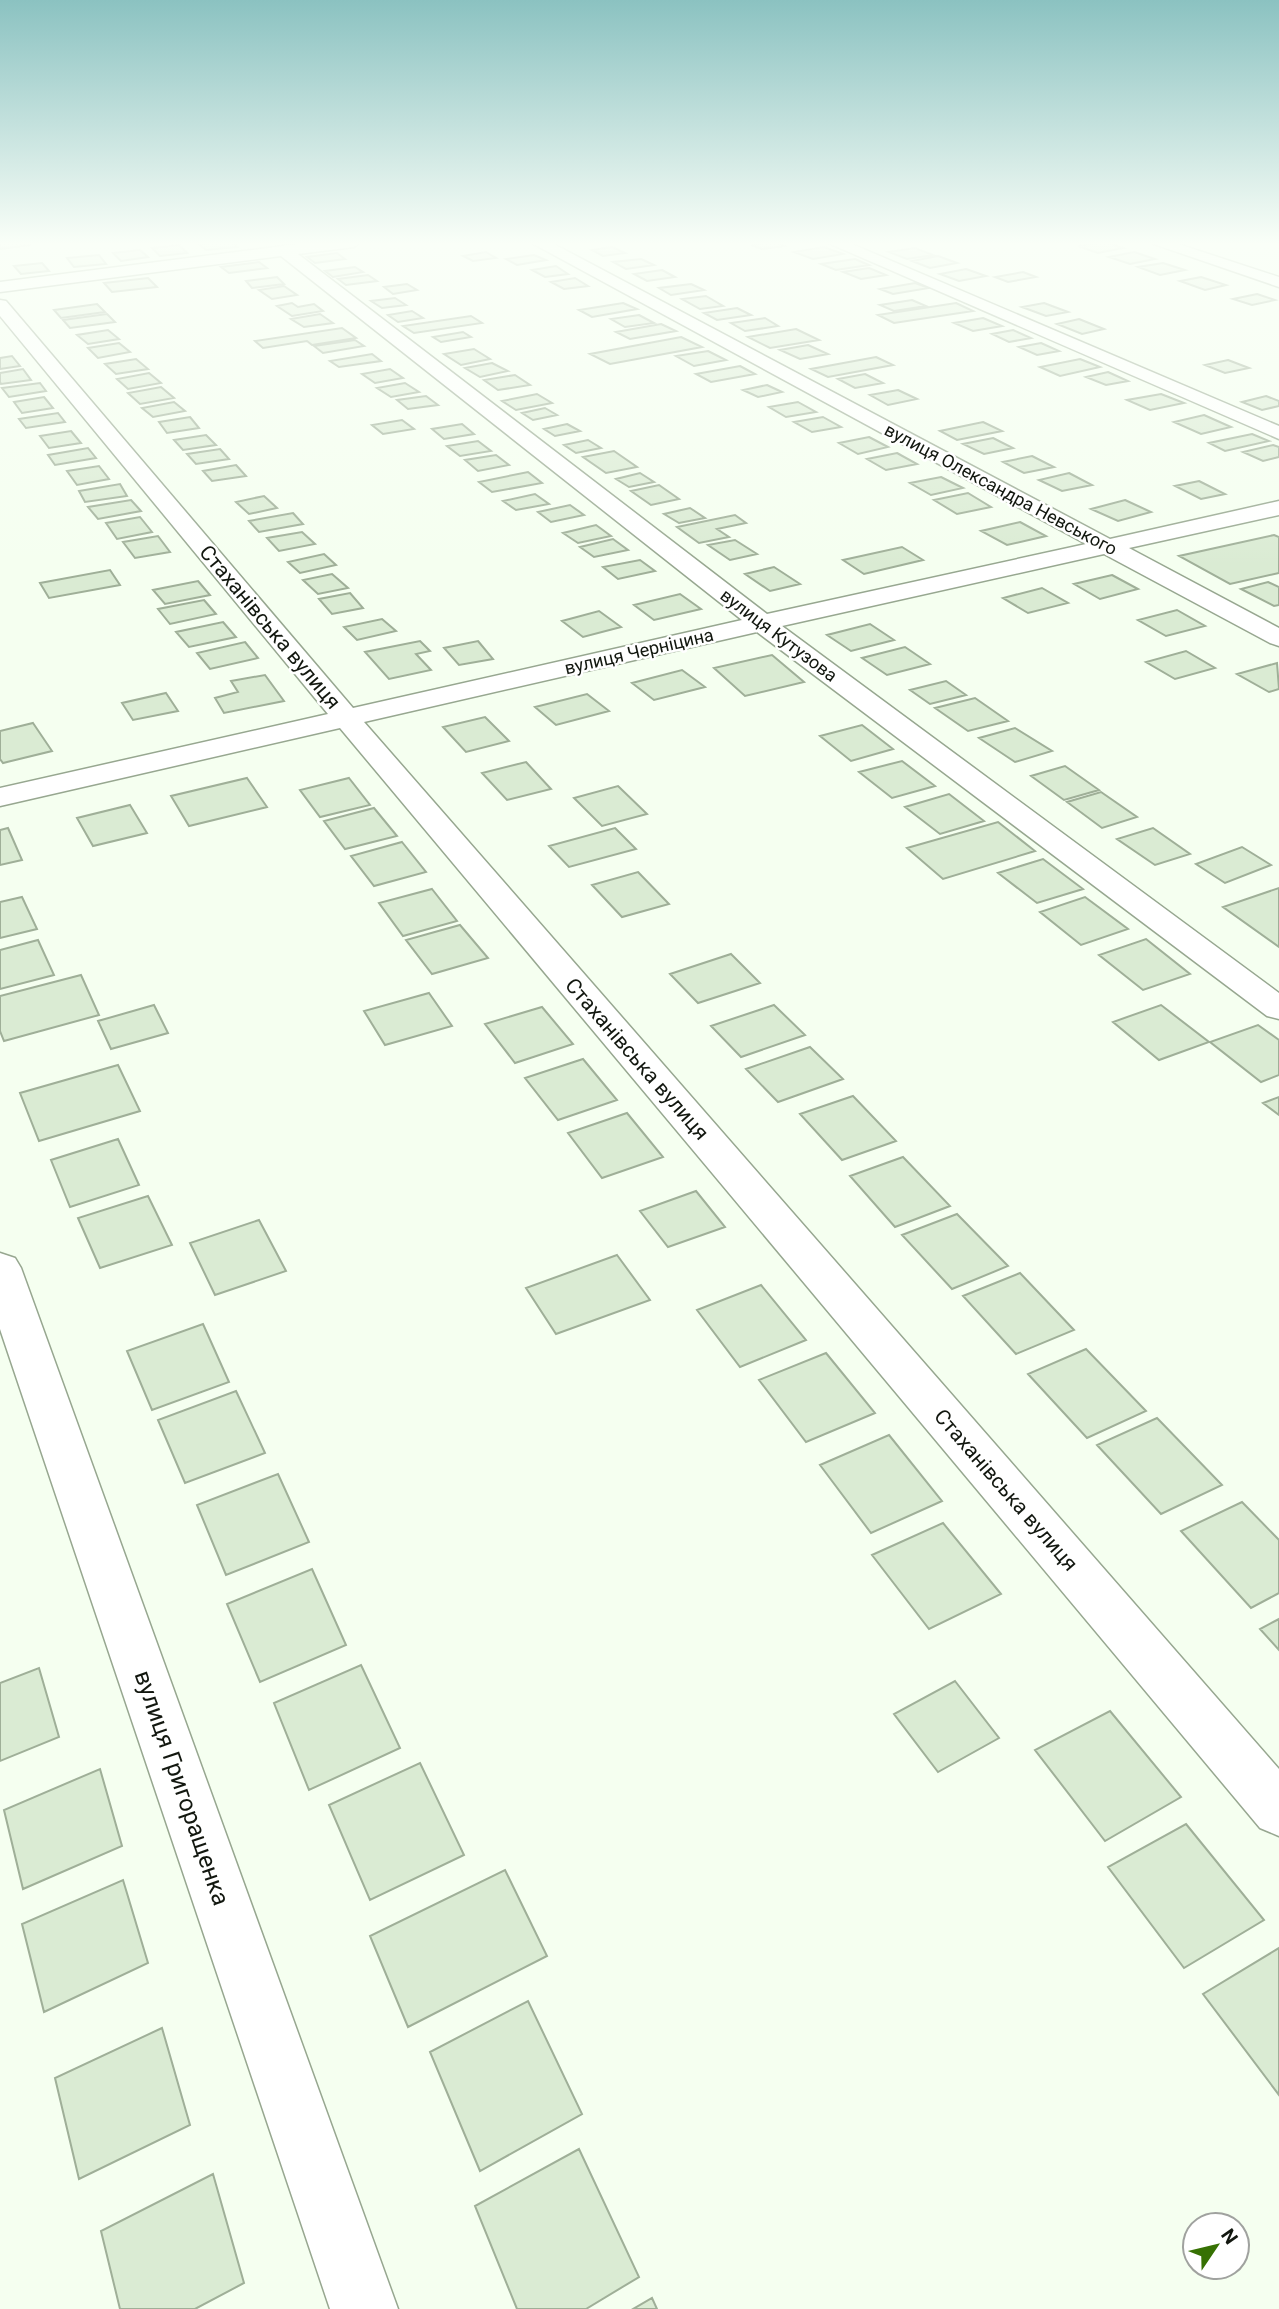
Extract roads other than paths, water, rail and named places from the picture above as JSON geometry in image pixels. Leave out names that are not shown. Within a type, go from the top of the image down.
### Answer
[{"type":"street","name":"Стаханівська вулиця","points":[[38,350],[347,719],[1279,1810]]},
{"type":"street","name":"вулиця Кутузова","points":[[411,350],[762,623],[1279,1009]]},
{"type":"street","name":"вулиця Олександра Невського","points":[[740,350],[1279,638]]},
{"type":"street","points":[[1085,350],[1279,433]]},
{"type":"street","name":"вулиця Черніцина","points":[[0,797],[1279,508]]},
{"type":"street","name":"вулиця Григоращенка","points":[[0,1268],[364,2309]]}]
